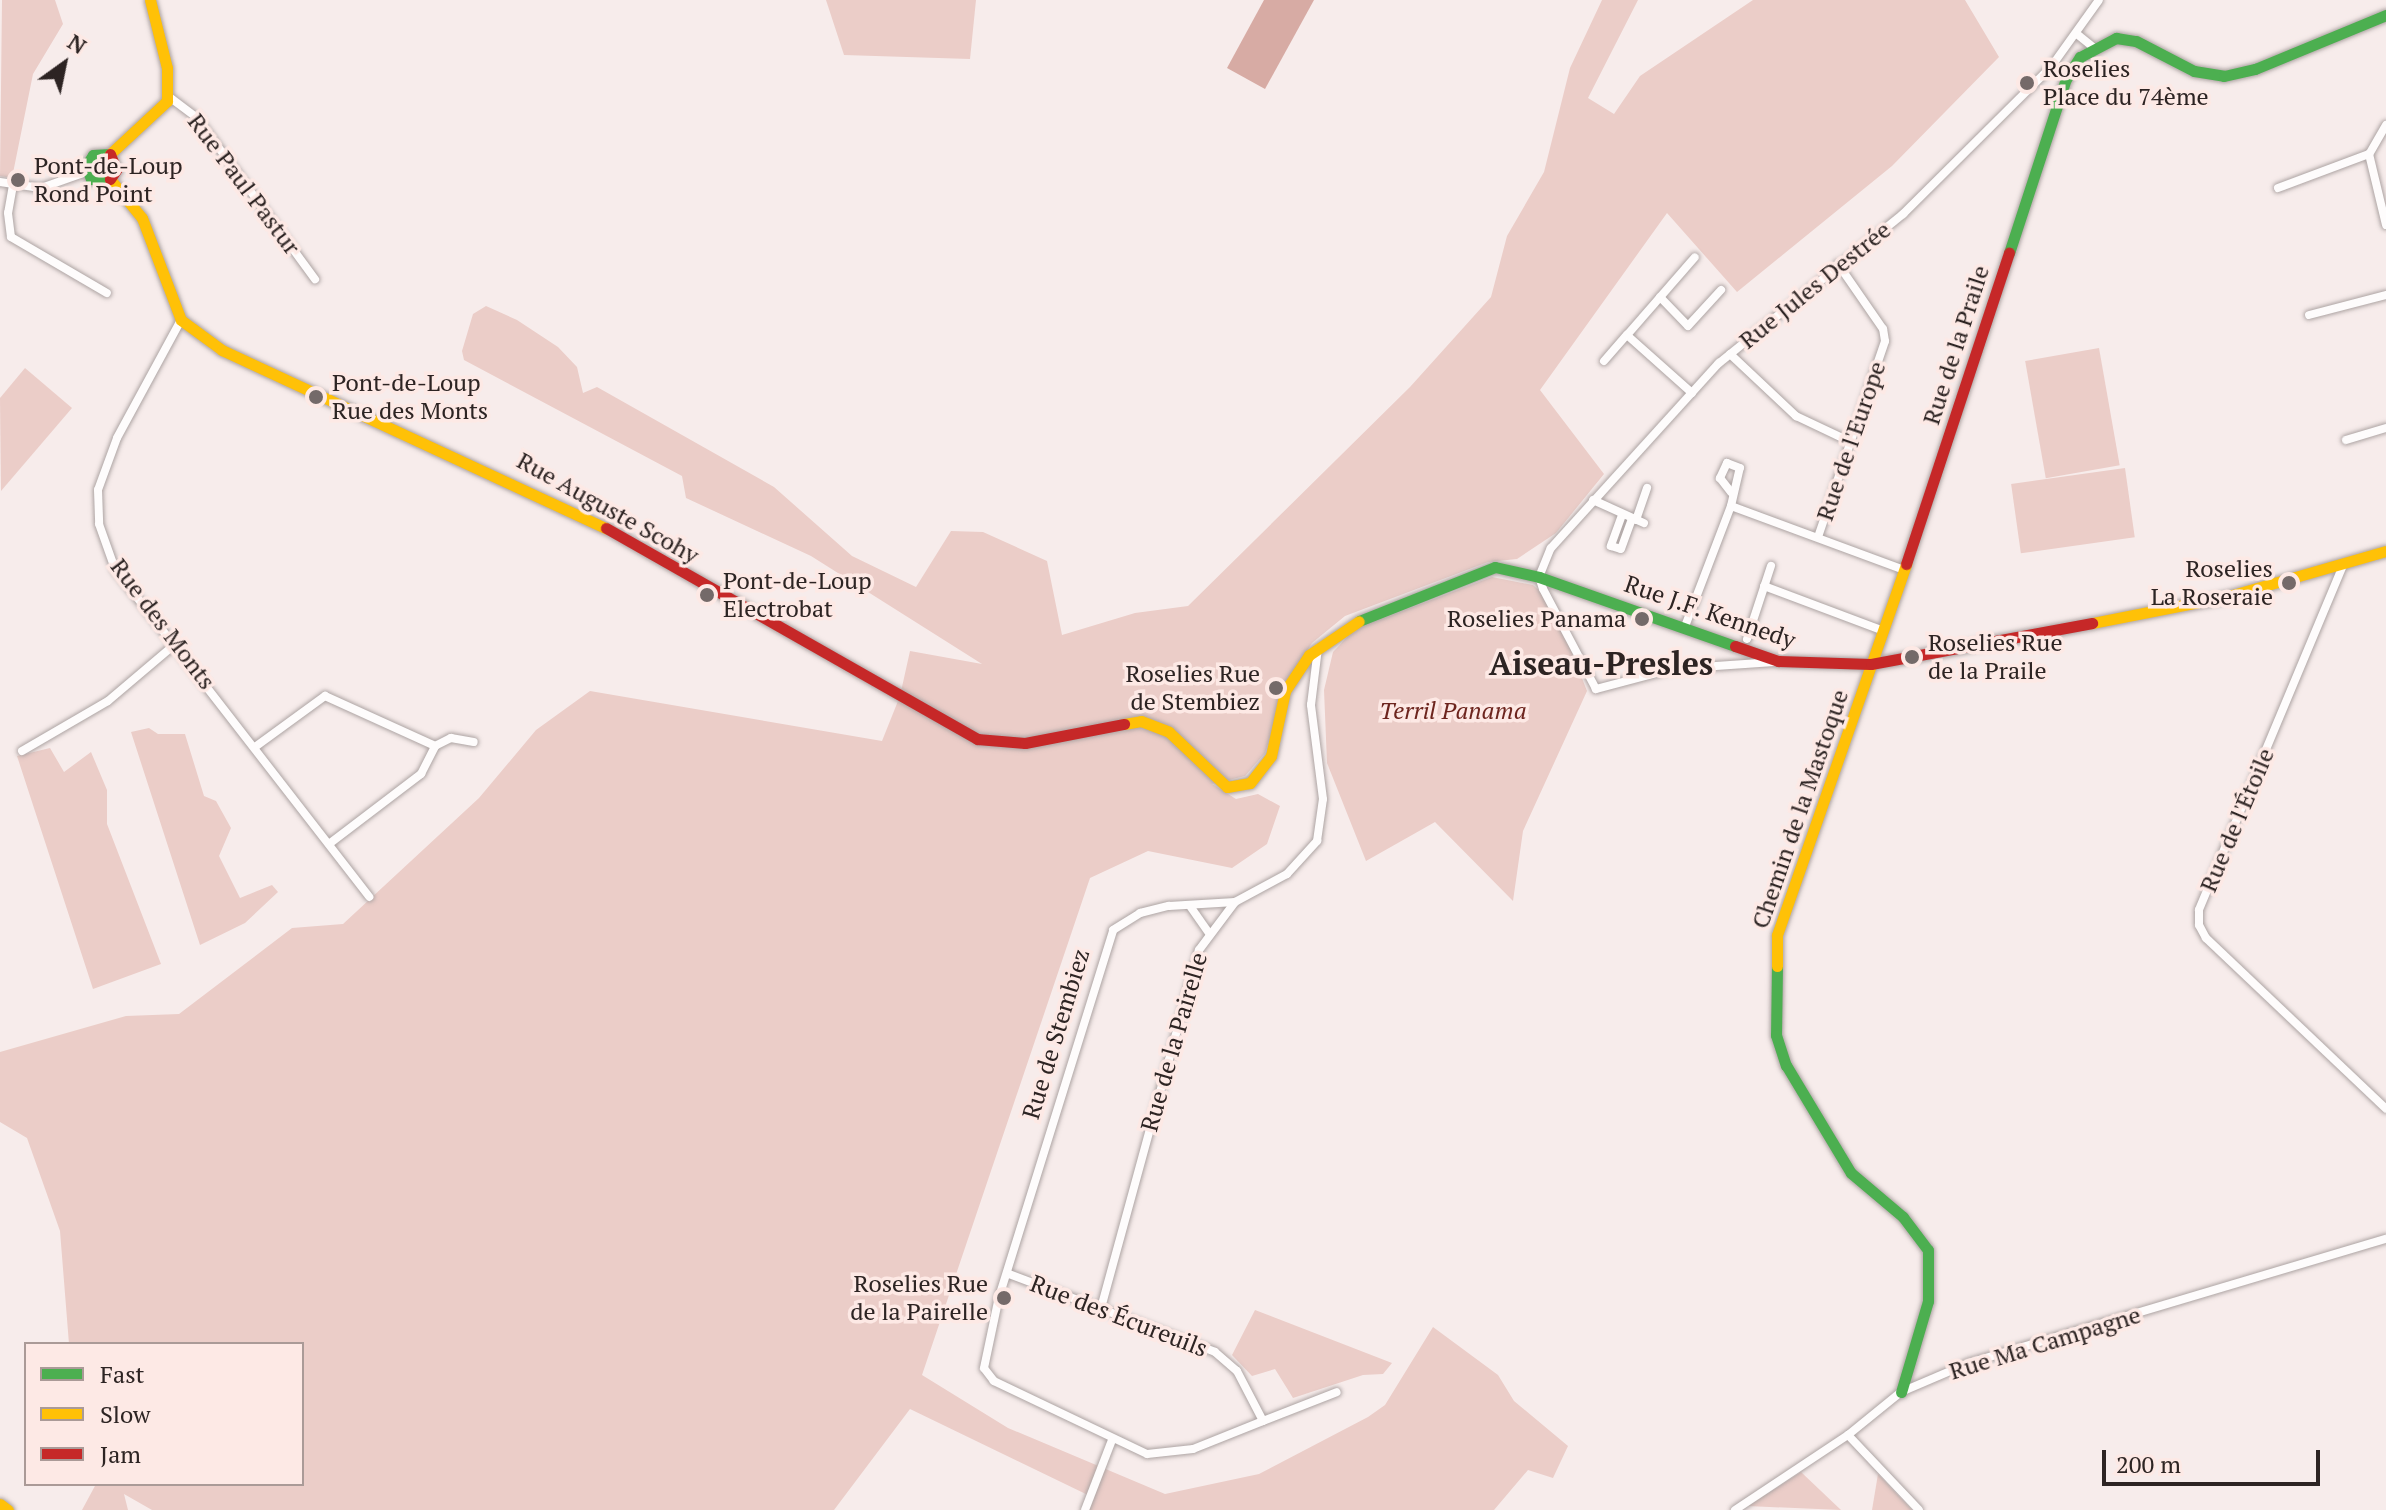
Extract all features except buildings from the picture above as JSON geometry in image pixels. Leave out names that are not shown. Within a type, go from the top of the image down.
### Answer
[{"type":"street","points":[[0,182],[41,188],[86,172],[93,155],[110,154],[168,96],[167,68],[150,0]]},
{"type":"street","name":"Rue Jules Destrée","points":[[1539,577],[1551,548],[1692,393],[1730,354],[1903,214],[2051,67],[2078,35],[2099,0]]},
{"type":"street","points":[[2078,35],[2093,47],[2116,38],[2136,41],[2194,71],[2224,76],[2255,69],[2386,15]]},
{"type":"street","name":"Rue de la Praile","points":[[1871,664],[2066,79],[2093,47]]},
{"type":"street","points":[[2051,67],[2066,79]]},
{"type":"street","name":"Rue Paul Pastur","points":[[168,96],[197,118],[315,279]]},
{"type":"street","points":[[2278,188],[2369,154],[2386,125]]},
{"type":"street","points":[[86,172],[99,182],[110,179],[116,170],[110,154]]},
{"type":"street","points":[[2369,154],[2386,225]]},
{"type":"street","points":[[110,179],[142,218],[181,320]]},
{"type":"street","points":[[13,185],[8,213],[11,237],[107,293]]},
{"type":"street","points":[[1604,361],[1695,257]]},
{"type":"street","name":"Rue de l'Europe","points":[[1818,537],[1885,341],[1883,329],[1838,264]]},
{"type":"street","points":[[1660,297],[1688,326],[1721,290]]},
{"type":"street","points":[[2309,315],[2386,295]]},
{"type":"street","name":"Rue des Monts","points":[[181,320],[131,408],[98,490],[99,524],[115,569],[369,897]]},
{"type":"street","name":"Rue Auguste Scohy","points":[[181,320],[222,350],[570,507],[977,739],[1025,743],[1141,721],[1169,732],[1214,779],[1237,788],[1259,775],[1271,756],[1292,677],[1300,664],[1318,648]]},
{"type":"street","points":[[1627,335],[1692,393]]},
{"type":"street","points":[[1730,354],[1796,416],[1851,442]]},
{"type":"street","points":[[2346,440],[2386,428]]},
{"type":"street","points":[[1622,515],[1611,546],[1621,549],[1637,521],[1647,488]]},
{"type":"street","points":[[1684,629],[1731,506],[1731,492]]},
{"type":"street","points":[[1593,500],[1637,521]]},
{"type":"street","points":[[1731,506],[1904,570]]},
{"type":"street","name":"Rue J.F. Kennedy","points":[[1539,577],[1778,661],[1801,666],[1871,664],[2229,596],[2386,551]]},
{"type":"street","name":"Rue de l'Étoile","points":[[2344,563],[2199,910],[2199,925],[2206,938],[2386,1109]]},
{"type":"street","points":[[1747,639],[1771,566]]},
{"type":"street","points":[[1292,677],[1312,684],[1318,648],[1348,625],[1495,567],[1539,577],[1578,663],[1596,689],[1672,669],[1778,661]]},
{"type":"street","points":[[1764,586],[1884,631]]},
{"type":"street","points":[[22,751],[125,689],[174,645]]},
{"type":"street","name":"Chemin de la Mastoque","points":[[1871,664],[1777,935],[1773,970],[1776,1035],[1803,1097],[1851,1173],[1920,1234],[1928,1250],[1928,1301],[1901,1392]]},
{"type":"street","name":"Rue de la Pairelle","points":[[1101,1308],[1192,970],[1208,932],[1235,902],[1287,874],[1317,841],[1323,799],[1310,732],[1312,684]]},
{"type":"street","points":[[255,747],[313,701],[325,696],[435,746]]},
{"type":"street","points":[[329,844],[421,774],[435,746],[451,738],[474,742]]},
{"type":"street","name":"Rue de Stembiez","points":[[1009,1274],[1102,951],[1113,930],[1140,913],[1235,902]]},
{"type":"street","points":[[1190,906],[1208,932]]},
{"type":"street","name":"Rue Ma Campagne","points":[[1735,1510],[1848,1435],[1901,1392],[1969,1363],[2386,1239]]},
{"type":"street","name":"Rue des Écureuils","points":[[1263,1421],[1237,1371],[1215,1352],[1009,1274],[984,1368],[994,1381],[1112,1440],[1147,1454],[1168,1455],[1263,1421],[1337,1392]]},
{"type":"street","points":[[1848,1435],[1919,1510]]},
{"type":"street","points":[[1085,1510],[1112,1440]]},
{"type":"street","points":[[0,1504],[8,1510]]},
{"type":"green space","points":[[2,0],[55,0],[63,24],[33,74],[12,178],[0,176]]},
{"type":"green space","points":[[826,0],[976,0],[970,59],[844,55]]},
{"type":"green space","points":[[1602,0],[1638,0],[1588,98],[1614,114],[1640,76],[1753,0],[1965,0],[1999,57],[1892,166],[1737,292],[1667,213],[1540,390],[1604,474],[1556,533],[1517,559],[1488,562],[1345,616],[1312,643],[1291,675],[1265,753],[1245,776],[1212,784],[1236,799],[1258,794],[1280,806],[1267,844],[1232,868],[1148,851],[1090,878],[922,1375],[1008,1428],[1165,1494],[1259,1474],[1368,1417],[1385,1405],[1433,1327],[1498,1375],[1514,1401],[1568,1446],[1553,1478],[1528,1470],[1494,1510],[1088,1510],[1092,1497],[910,1409],[834,1510],[152,1510],[124,1494],[128,1510],[82,1510],[95,1486],[304,1486],[304,1342],[69,1342],[60,1231],[27,1138],[0,1122],[0,1052],[126,1016],[179,1014],[292,928],[343,924],[479,798],[536,730],[590,691],[882,741],[900,696],[910,651],[982,664],[811,556],[686,498],[682,476],[464,360],[462,351],[473,314],[486,306],[517,320],[558,347],[577,367],[583,393],[597,387],[774,487],[852,556],[916,587],[951,531],[983,532],[1047,561],[1062,635],[1135,613],[1188,606],[1410,387],[1491,297],[1507,236],[1544,172],[1570,68]]},
{"type":"green space","points":[[2099,348],[2120,465],[2046,478],[2025,361]]},
{"type":"green space","points":[[25,368],[72,408],[1,491],[0,398]]},
{"type":"green space","points":[[2125,468],[2135,537],[2021,553],[2011,484]]},
{"type":"green space","name":"Terril Panama","points":[[1492,577],[1533,585],[1552,602],[1587,691],[1523,831],[1513,901],[1435,822],[1366,861],[1327,763],[1324,690],[1333,652],[1355,629]]},
{"type":"green space","points":[[149,728],[158,734],[185,734],[204,796],[216,801],[231,828],[219,856],[240,898],[272,885],[278,892],[245,923],[200,945],[131,732]]},
{"type":"green space","points":[[50,748],[64,772],[91,752],[107,790],[107,824],[161,964],[93,989],[17,756]]},
{"type":"green space","points":[[1255,1310],[1392,1363],[1383,1374],[1363,1375],[1293,1398],[1275,1369],[1252,1376],[1232,1355]]},
{"type":"green space","points":[[1801,1472],[1841,1510],[1748,1506]]},
{"type":"green space","points":[[1878,1474],[1912,1510],[1872,1510]]},
{"type":"shaded area","points":[[1264,0],[1314,0],[1265,89],[1227,68]]},
{"type":"traffic: fast","points":[[2009,253],[2066,79],[2080,57],[2116,38],[2136,41],[2194,71],[2224,76],[2255,69],[2386,15]]},
{"type":"traffic: fast","points":[[110,154],[93,155],[86,166],[91,179],[110,179]]},
{"type":"traffic: fast","points":[[1359,621],[1495,567],[1539,577],[1735,646]]},
{"type":"traffic: fast","points":[[1777,966],[1776,1035],[1786,1065],[1851,1173],[1903,1217],[1928,1250],[1928,1301],[1901,1392]]},
{"type":"traffic: slow","points":[[110,154],[167,101],[167,68],[150,0]]},
{"type":"traffic: slow","points":[[110,179],[142,218],[181,320],[222,350],[606,528]]},
{"type":"traffic: slow","points":[[2092,623],[2229,596],[2386,551]]},
{"type":"traffic: slow","points":[[1777,966],[1777,935],[1906,564]]},
{"type":"traffic: slow","points":[[1124,724],[1141,721],[1169,732],[1227,787],[1250,783],[1271,756],[1285,691],[1309,655],[1359,621]]},
{"type":"traffic: slow","points":[[0,1504],[8,1510]]},
{"type":"traffic: jam","points":[[110,154],[116,170],[110,179]]},
{"type":"traffic: jam","points":[[1906,564],[2009,253]]},
{"type":"traffic: jam","points":[[606,528],[977,739],[1025,743],[1124,724]]},
{"type":"traffic: jam","points":[[1735,646],[1778,661],[1871,664],[2092,623]]},
{"type":"place","name":"Roselies Place du 74ème","points":[[2027,83]]},
{"type":"place","name":"Pont-de-Loup Rond Point","points":[[18,180]]},
{"type":"place","name":"Pont-de-Loup Rue des Monts","points":[[316,397]]},
{"type":"place","name":"Roselies La Roseraie","points":[[2289,583]]},
{"type":"place","name":"Pont-de-Loup Electrobat","points":[[707,595]]},
{"type":"place","name":"Roselies Panama","points":[[1642,619]]},
{"type":"place","name":"Roselies Rue de la Praile","points":[[1912,657]]},
{"type":"place","name":"Roselies Rue de Stembiez","points":[[1276,688]]},
{"type":"place","name":"Roselies Rue de la Pairelle","points":[[1004,1298]]},
{"type":"district","name":"Aiseau-Presles","points":[[1601,663]]}]
